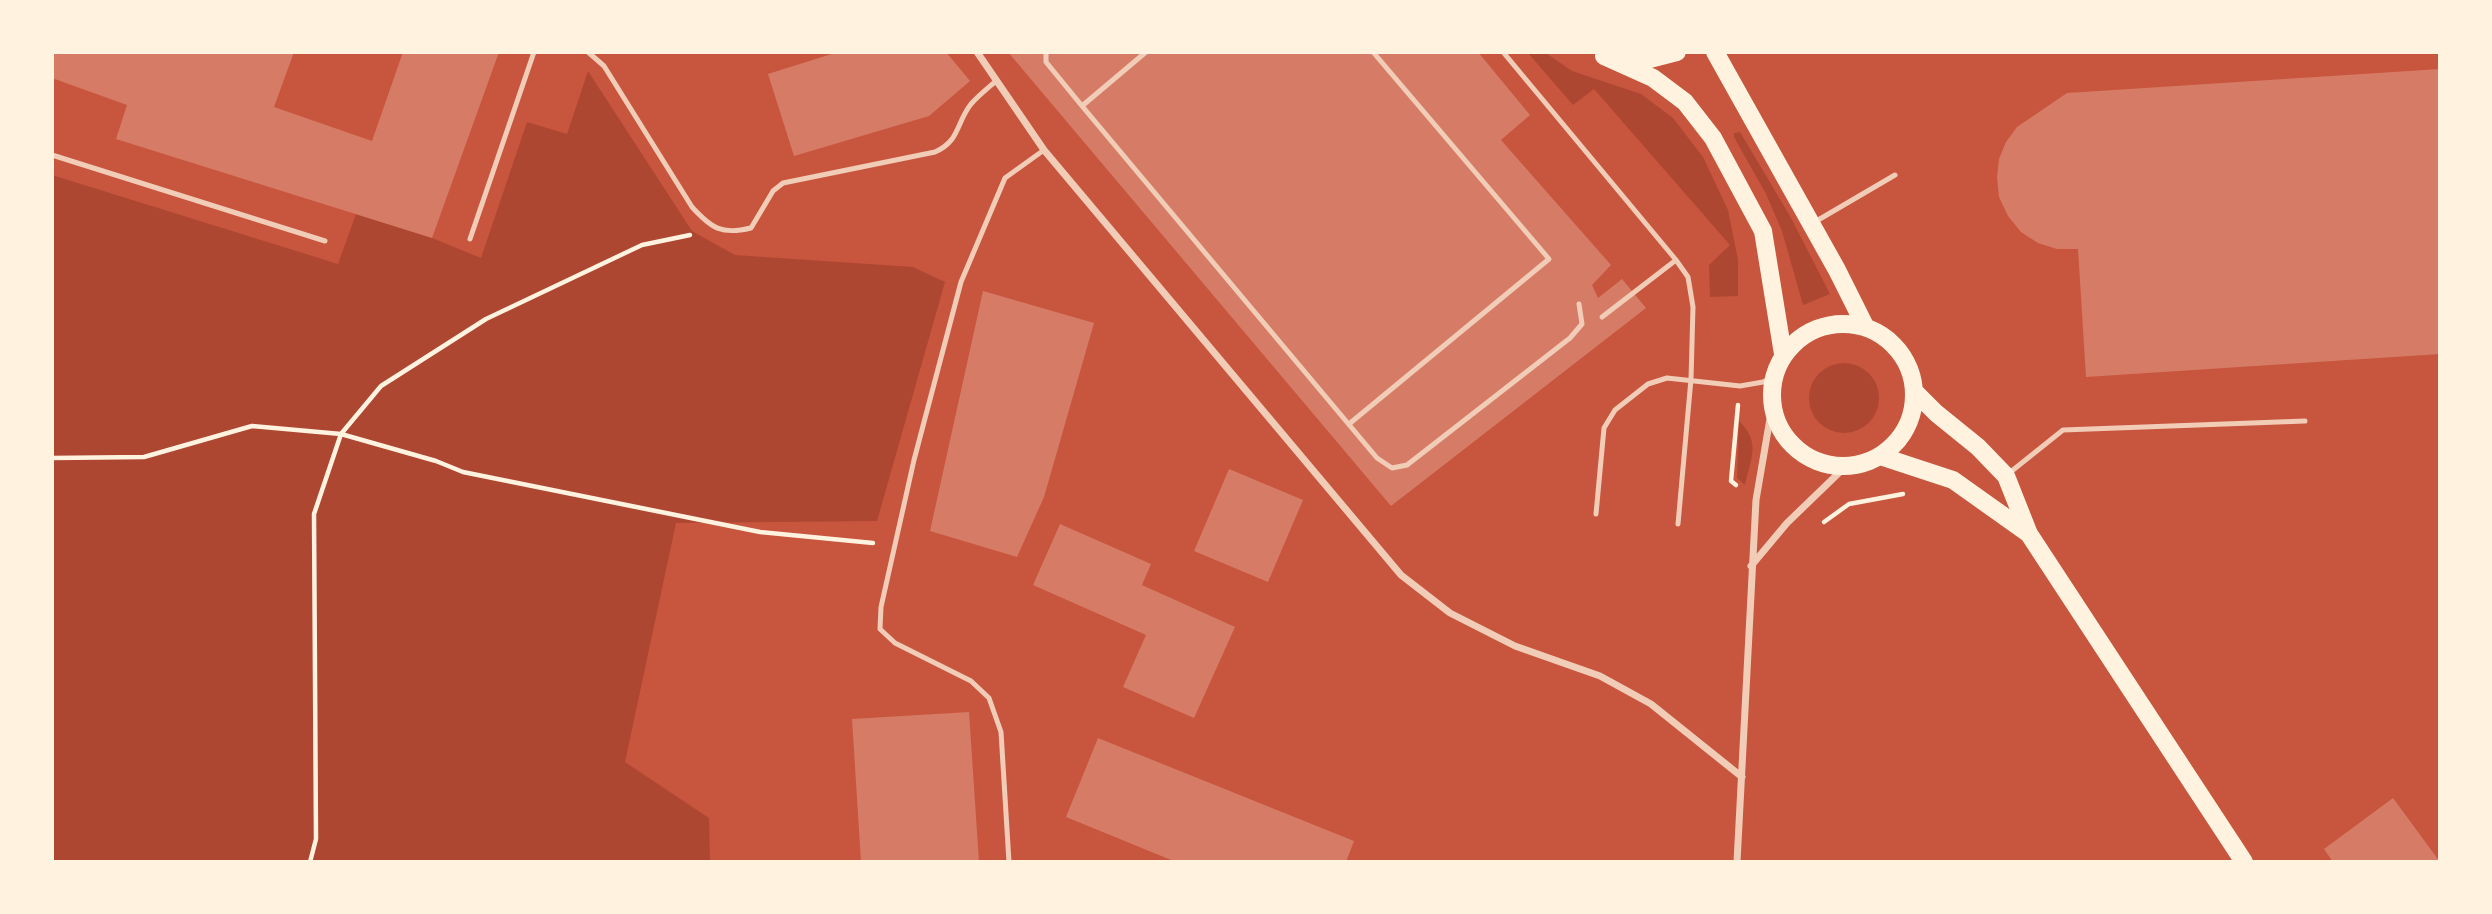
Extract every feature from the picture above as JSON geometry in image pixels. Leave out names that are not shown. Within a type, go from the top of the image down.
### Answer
[{"type":"main road","points":[[1601,54],[1642,61],[1677,52]]},
{"type":"main road","points":[[1715,52],[1865,326]]},
{"type":"main road","points":[[1601,54],[1653,78],[1685,102],[1713,138],[1763,231],[1783,354]]},
{"type":"main road","points":[[1841,323],[1865,326],[1887,337],[1909,367],[1915,392],[1912,417],[1905,432],[1889,451],[1870,462],[1845,467],[1818,461],[1795,449],[1780,430],[1772,407],[1773,377],[1783,354],[1795,340],[1817,328],[1841,323]]},
{"type":"main road","points":[[1915,392],[1946,422],[1978,447],[2006,476],[2029,534],[2244,862]]},
{"type":"main road","points":[[1880,456],[1953,480],[2029,534]]},
{"type":"street","points":[[976,52],[1044,150],[1401,575],[1450,613],[1515,646],[1600,676],[1651,704],[1742,777]]},
{"type":"street","points":[[1737,862],[1756,500],[1772,407]]},
{"type":"street","points":[[1751,567],[1787,523],[1845,467]]},
{"type":"lane","points":[[470,239],[534,52]]},
{"type":"lane","points":[[588,52],[604,66],[692,207],[718,230],[733,232],[751,228],[774,191],[783,183],[935,152],[947,147],[970,105],[996,81]]},
{"type":"lane","points":[[1046,52],[1046,62],[1082,106],[1377,458],[1392,468],[1407,465],[1570,338],[1582,324],[1579,304]]},
{"type":"lane","points":[[1082,106],[1146,52]]},
{"type":"lane","points":[[1349,424],[1549,259],[1373,52]]},
{"type":"lane","points":[[1503,52],[1688,277],[1693,307],[1691,380],[1678,524]]},
{"type":"lane","points":[[1009,862],[1001,732],[989,698],[971,681],[895,643],[880,629],[881,607],[914,460],[961,282],[1005,178],[1044,150]]},
{"type":"lane","points":[[52,155],[325,241]]},
{"type":"lane","points":[[1812,225],[1895,175]]},
{"type":"lane","points":[[1602,317],[1676,260]]},
{"type":"lane","points":[[1595,514],[1604,428],[1615,410],[1648,384],[1667,377],[1740,386],[1763,382],[1773,377]]},
{"type":"lane","points":[[2006,476],[2063,430],[2305,421]]},
{"type":"path","points":[[310,862],[316,839],[314,514],[341,434],[381,386],[486,319],[642,245],[718,230]]},
{"type":"path","points":[[52,458],[144,457],[252,426],[341,434],[436,461],[463,472],[720,524],[760,532],[895,545]]},
{"type":"shaded area","points":[[1528,53],[1546,53],[1572,71],[1641,94],[1673,118],[1703,157],[1728,210],[1738,260],[1738,296],[1710,297],[1709,265],[1730,245],[1594,89],[1573,105]]},
{"type":"shaded area","points":[[588,71],[692,231],[735,255],[913,267],[945,282],[877,521],[676,523],[625,762],[709,818],[710,861],[53,861],[52,175],[338,264],[356,214],[432,238],[481,258],[527,122],[567,134]]},
{"type":"shaded area","points":[[1740,132],[1790,216],[1830,294],[1803,305],[1782,231],[1766,194],[1734,137],[1734,133]]},
{"type":"shaded area","points":[[1851,363],[1864,369],[1873,378],[1877,384],[1877,412],[1869,423],[1858,431],[1837,433],[1819,423],[1811,412],[1809,391],[1819,373],[1830,365]]},
{"type":"shaded area","points":[[1739,421],[1752,443],[1752,458],[1745,485],[1737,478]]},
{"type":"building","points":[[52,52],[294,52],[274,107],[372,141],[403,52],[499,52],[432,238],[116,139],[127,105],[52,78]]},
{"type":"building","points":[[838,52],[946,52],[970,81],[929,116],[794,156],[768,74]]},
{"type":"building","points":[[1008,52],[1478,52],[1530,115],[1501,140],[1611,265],[1592,285],[1598,298],[1622,279],[1646,308],[1391,506]]},
{"type":"building","points":[[2440,69],[2440,354],[2086,377],[2078,249],[2057,249],[2038,243],[2021,232],[2008,216],[1999,197],[1999,159],[2006,142],[2017,127],[2067,93]]},
{"type":"building","points":[[983,291],[1094,323],[1044,497],[1017,557],[930,531]]},
{"type":"building","points":[[1229,469],[1303,500],[1268,582],[1194,551]]},
{"type":"building","points":[[1060,524],[1151,564],[1142,585],[1235,627],[1194,718],[1123,687],[1146,635],[1033,585]]},
{"type":"building","points":[[969,712],[979,862],[861,862],[852,719]]},
{"type":"building","points":[[1098,738],[1354,841],[1346,862],[1176,862],[1066,817]]},
{"type":"building","points":[[2393,798],[2440,862],[2333,862],[2324,849]]}]
